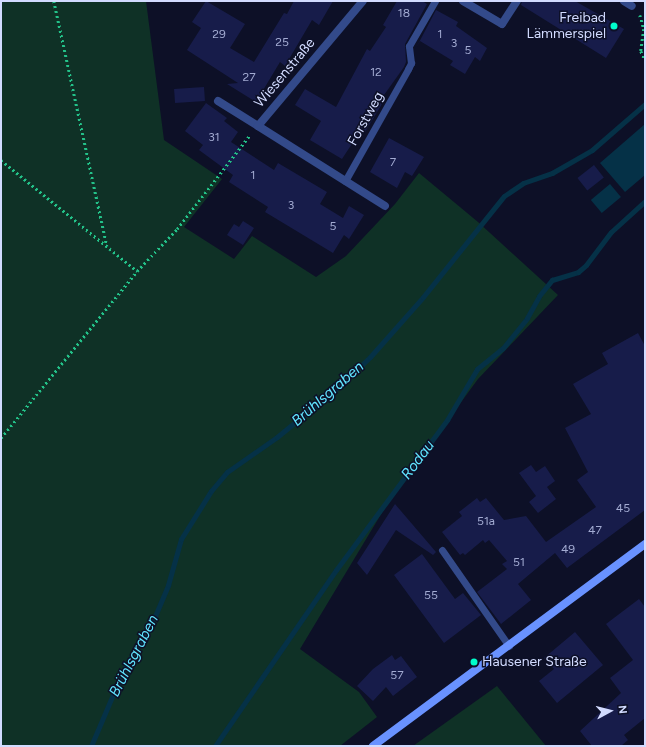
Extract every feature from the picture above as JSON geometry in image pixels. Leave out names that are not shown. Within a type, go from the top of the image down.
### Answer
[{"type":"main road","points":[[373,746],[645,544]]},
{"type":"street","name":"Wiesenstraße","points":[[218,101],[258,126],[363,1]]},
{"type":"street","points":[[463,1],[502,24],[517,1]]},
{"type":"street","points":[[624,1],[632,6]]},
{"type":"street","points":[[258,126],[385,206]]},
{"type":"lane","name":"Forstweg","points":[[345,181],[408,69],[411,62],[409,46],[435,1]]},
{"type":"lane","points":[[442,550],[509,646]]},
{"type":"path","points":[[54,1],[107,246]]},
{"type":"path","points":[[632,6],[639,12],[643,21],[641,51],[645,60]]},
{"type":"path","points":[[1,438],[137,271],[177,228],[258,126]]},
{"type":"path","points":[[1,160],[137,271]]},
{"type":"green space","points":[[1,1],[146,1],[164,140],[222,179],[184,227],[234,259],[252,236],[316,277],[346,256],[395,204],[419,173],[478,222],[558,295],[478,379],[413,468],[386,506],[300,649],[359,692],[377,717],[340,746],[1,746]]},
{"type":"green space","points":[[497,686],[546,746],[413,746]]},
{"type":"water","points":[[645,124],[645,175],[625,192],[600,163]]},
{"type":"water","points":[[610,184],[621,197],[602,213],[591,200]]},
{"type":"building","points":[[206,1],[245,24],[230,48],[254,62],[284,13],[287,14],[294,1],[333,1],[319,25],[312,20],[285,66],[280,62],[256,102],[227,84],[238,83],[187,50],[201,28],[192,22]]},
{"type":"building","points":[[397,1],[422,1],[427,4],[405,44],[406,62],[404,67],[379,102],[382,104],[365,132],[361,130],[342,159],[310,140],[321,121],[295,105],[305,89],[336,107],[367,49],[370,51],[386,27],[383,25]]},
{"type":"building","points":[[522,1],[575,1],[624,29],[606,58],[521,5]]},
{"type":"building","points":[[436,10],[458,22],[456,26],[487,48],[480,61],[475,57],[465,74],[450,65],[453,61],[420,41],[415,50]]},
{"type":"building","points":[[204,87],[205,101],[175,103],[174,89]]},
{"type":"building","points":[[206,103],[227,118],[224,121],[238,132],[231,142],[274,170],[278,163],[327,192],[320,204],[343,218],[349,206],[364,215],[349,239],[344,235],[333,253],[265,212],[268,207],[229,182],[233,175],[199,150],[203,145],[185,131]]},
{"type":"building","points":[[389,138],[424,157],[412,176],[405,172],[397,188],[370,172]]},
{"type":"building","points":[[594,165],[604,178],[587,191],[577,178]]},
{"type":"building","points":[[243,221],[254,228],[243,245],[227,235],[234,224],[239,227]]},
{"type":"building","points":[[638,333],[645,346],[645,510],[567,568],[555,553],[518,584],[531,600],[501,624],[477,592],[507,569],[502,564],[507,561],[489,540],[485,543],[483,540],[465,555],[463,553],[460,555],[442,532],[462,516],[459,512],[477,498],[480,502],[486,498],[504,520],[526,516],[546,542],[596,507],[577,480],[588,472],[565,428],[591,414],[573,384],[608,364],[602,353]]},
{"type":"building","points":[[531,465],[536,472],[545,466],[555,481],[547,487],[556,499],[538,513],[529,502],[536,496],[519,473]]},
{"type":"building","points":[[395,504],[436,552],[433,555],[396,530],[367,575],[357,563]]},
{"type":"building","points":[[422,554],[455,599],[463,593],[481,615],[444,643],[394,575]]},
{"type":"building","points":[[639,599],[645,607],[645,718],[624,735],[628,740],[621,746],[592,746],[580,731],[621,693],[610,678],[633,660],[606,624]]},
{"type":"building","points":[[575,632],[603,665],[557,703],[539,681],[554,669],[544,658]]},
{"type":"building","points":[[392,655],[395,660],[401,656],[417,677],[393,696],[386,687],[373,701],[357,686],[373,669]]},
{"type":"waterway","name":"Brühlsgraben","points":[[91,746],[123,671],[155,616],[168,585],[181,539],[211,491],[227,472],[277,437],[344,382],[370,357],[423,297],[504,196],[523,183],[552,173],[592,150],[645,104]]},
{"type":"waterway","name":"Rodau","points":[[215,746],[336,570],[447,420],[477,369],[503,348],[527,318],[539,296],[552,280],[578,272],[586,265],[611,232],[645,201]]},
{"type":"place","name":"Freibad Lämmerspiel","points":[[614,26]]},
{"type":"place","name":"Hausener Straße","points":[[474,662]]}]
